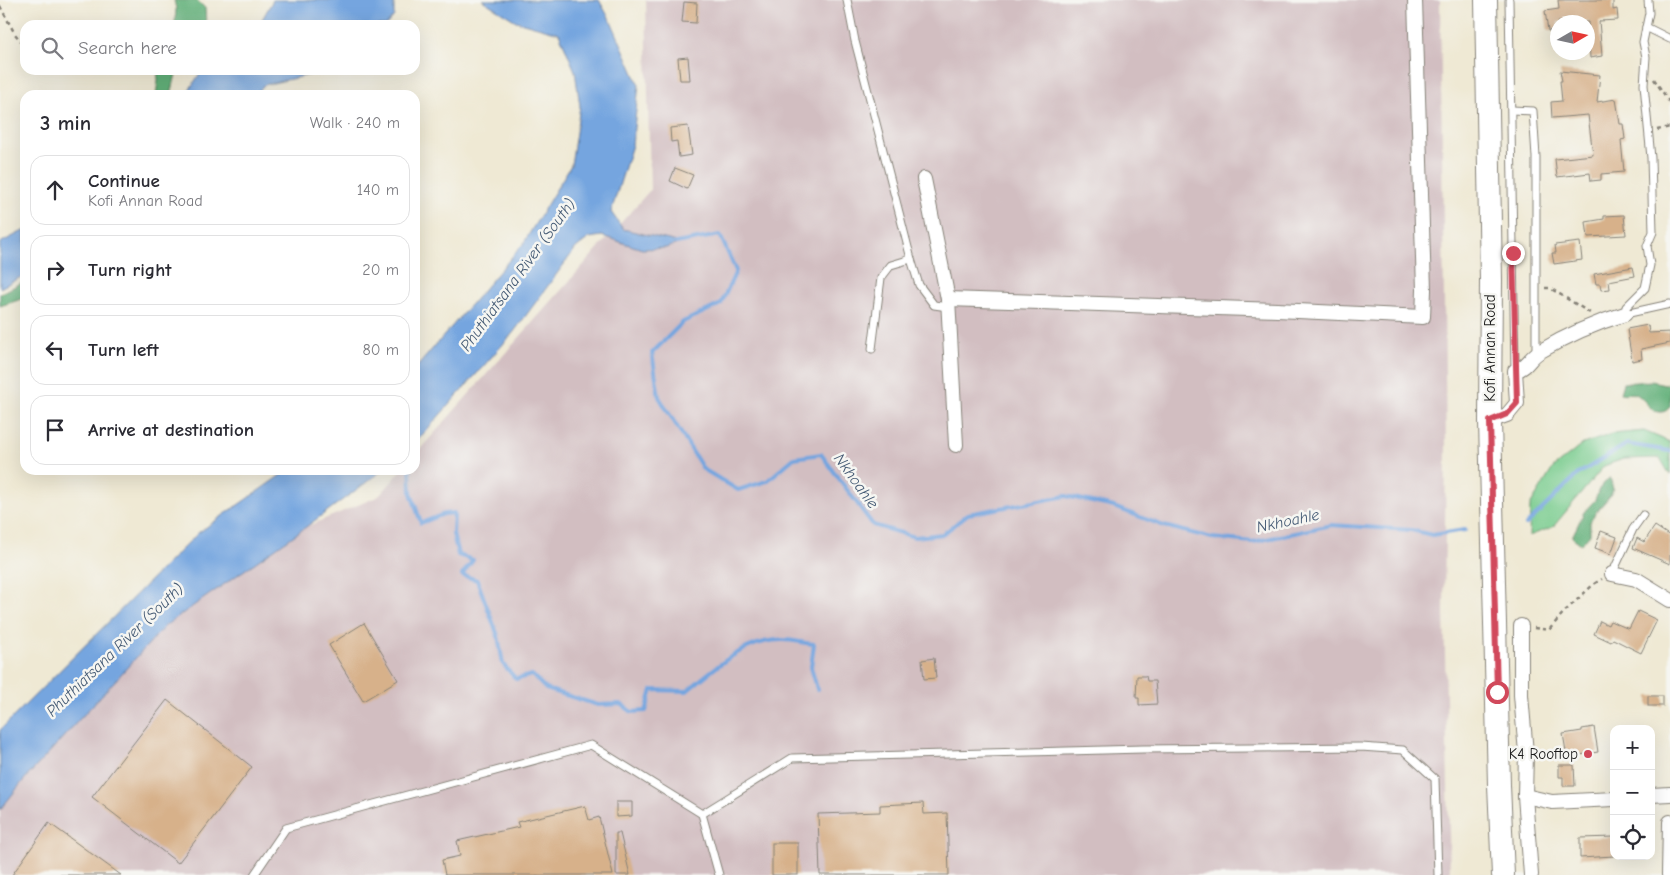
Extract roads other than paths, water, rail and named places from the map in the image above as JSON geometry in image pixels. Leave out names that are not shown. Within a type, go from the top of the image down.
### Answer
[{"type":"main road","name":"Kofi Annan Road","points":[[1486,0],[1491,280],[1490,421],[1504,875]]},
{"type":"street","points":[[948,303],[1277,310],[1423,317],[1424,290],[1416,0]]},
{"type":"street","points":[[924,179],[948,303],[956,446]]},
{"type":"street","points":[[1490,421],[1507,414],[1517,403],[1515,371],[1524,368],[1536,353],[1598,322],[1625,314]]},
{"type":"street","points":[[1612,574],[1636,579],[1670,600]]},
{"type":"street","points":[[1521,626],[1521,695],[1526,753],[1526,796],[1531,875]]},
{"type":"street","points":[[1497,692],[1521,695]]},
{"type":"street","points":[[1655,795],[1670,794]]},
{"type":"street","points":[[1526,796],[1552,802],[1610,799]]},
{"type":"street","points":[[1669,875],[1670,822]]},
{"type":"lane","points":[[847,0],[855,41],[919,285],[934,305],[948,303]]},
{"type":"lane","points":[[1509,0],[1515,371]]},
{"type":"lane","points":[[1648,0],[1643,42],[1646,57],[1644,85],[1649,132],[1653,232],[1647,246],[1650,266],[1645,288],[1626,307],[1625,314],[1670,304]]},
{"type":"lane","points":[[1646,27],[1670,39]]},
{"type":"lane","points":[[1512,110],[1533,111],[1536,157],[1536,353]]},
{"type":"lane","points":[[872,349],[881,278],[891,266],[911,259]]},
{"type":"lane","points":[[1612,574],[1633,529],[1643,515]]},
{"type":"lane","points":[[254,875],[286,828],[591,746],[702,814],[719,875]]},
{"type":"lane","points":[[702,814],[792,758],[1143,749],[1361,747],[1403,750],[1435,779],[1438,875]]},
{"type":"water","points":[[273,0],[394,0],[394,16],[390,20],[262,20]]},
{"type":"water","name":"Phuthiatsana River (South)","points":[[482,0],[599,0],[612,23],[639,85],[632,145],[611,212],[623,229],[681,243],[666,248],[642,249],[602,236],[589,238],[576,248],[513,333],[420,437],[420,363],[523,244],[571,165],[580,106],[575,71],[559,33],[516,21]]},
{"type":"water","points":[[199,75],[309,75],[264,85],[260,90],[189,90]]},
{"type":"water","points":[[20,233],[20,278],[0,288],[0,243]]},
{"type":"water","name":"Phuthiatsana River (South)","points":[[281,475],[376,475],[306,527],[166,625],[23,781],[0,810],[0,730],[198,533]]},
{"type":"waterway","name":"Nkhoahle","points":[[676,243],[720,235],[736,271],[721,304],[683,322],[652,353],[659,397],[703,469],[738,490],[767,481],[794,458],[821,454],[873,525],[915,537],[943,534],[968,514],[1066,496],[1114,507],[1164,526],[1212,538],[1253,542],[1331,525],[1411,530],[1432,535],[1465,530]]},
{"type":"waterway","name":"Nkhoahle","points":[[1526,525],[1578,474],[1627,444],[1670,451]]},
{"type":"waterway","points":[[410,475],[411,493],[421,523],[444,514],[454,513],[453,534],[458,555],[473,560],[462,575],[477,580],[498,636],[503,664],[516,679],[532,675],[546,689],[598,705],[621,704],[632,712],[646,711],[652,690],[687,691],[719,665],[743,650],[769,641],[791,640],[814,644],[811,667],[817,689]]},
{"type":"place","name":"K4 Rooftop","points":[[1588,754]]}]
